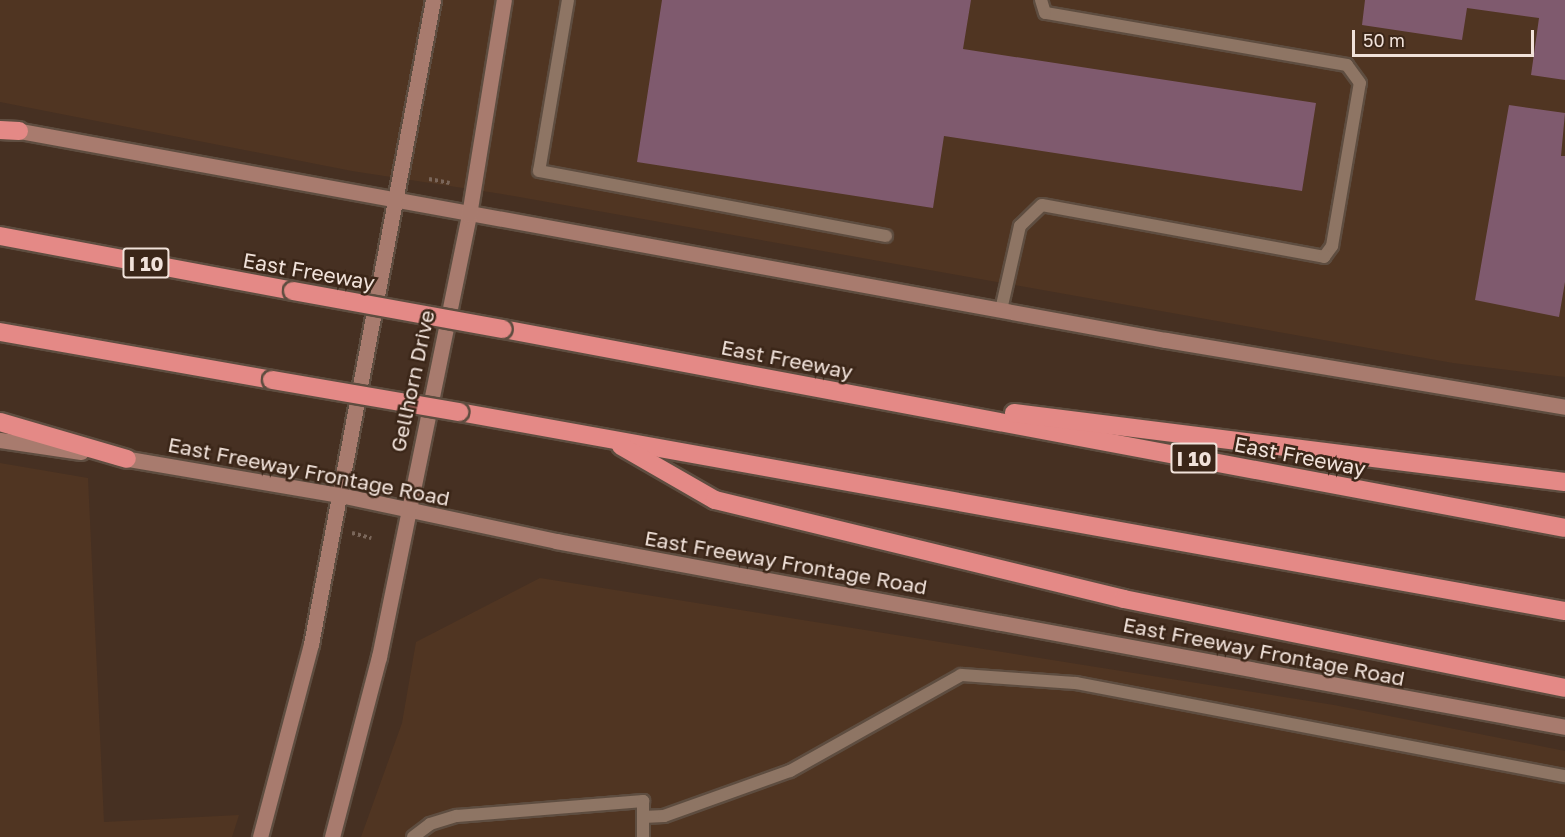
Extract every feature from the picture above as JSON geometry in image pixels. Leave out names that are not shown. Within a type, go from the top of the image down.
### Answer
[{"type":"highway","points":[[0,129],[19,131]]},
{"type":"highway","name":"East Freeway","points":[[0,236],[1565,528]]},
{"type":"highway","points":[[0,332],[488,416],[1565,613]]},
{"type":"highway","points":[[822,389],[1565,482]]},
{"type":"highway","points":[[0,422],[127,459]]},
{"type":"highway","points":[[609,439],[715,500],[1124,599],[1565,688]]},
{"type":"main road","points":[[260,837],[311,644],[433,0]]},
{"type":"main road","name":"Gellhorn Drive","points":[[332,837],[379,657],[406,510],[469,215],[504,0]]},
{"type":"main road","points":[[19,131],[469,215],[1001,310],[1565,407]]},
{"type":"main road","name":"East Freeway Frontage Road","points":[[0,440],[340,495],[406,510],[1565,727]]},
{"type":"lane","points":[[568,0],[539,171],[886,237]]},
{"type":"lane","points":[[1001,310],[1020,226],[1042,205],[1324,256],[1332,246],[1360,83],[1347,65],[1045,13],[1041,0]]},
{"type":"lane","points":[[643,818],[663,816],[790,771],[961,675],[1076,683],[1565,776]]},
{"type":"lane","points":[[413,837],[430,824],[469,815],[642,801],[643,837]]},
{"type":"path","points":[[429,179],[450,183]]},
{"type":"path","points":[[352,533],[371,538]]},
{"type":"shaded area","points":[[0,0],[1565,0],[1565,377],[1453,363],[502,194],[352,171],[0,102]]},
{"type":"shaded area","points":[[0,463],[88,478],[104,822],[239,815],[232,837],[0,837]]},
{"type":"shaded area","points":[[540,578],[1334,705],[1565,751],[1565,837],[361,837],[402,723],[416,642]]},
{"type":"building","points":[[662,0],[971,0],[963,49],[1316,103],[1302,191],[944,136],[933,208],[637,162]]},
{"type":"building","points":[[1365,0],[1565,0],[1565,80],[1531,75],[1539,18],[1467,8],[1462,40],[1362,25]]},
{"type":"building","points":[[1509,105],[1565,113],[1561,156],[1565,156],[1565,282],[1559,317],[1475,300]]}]
